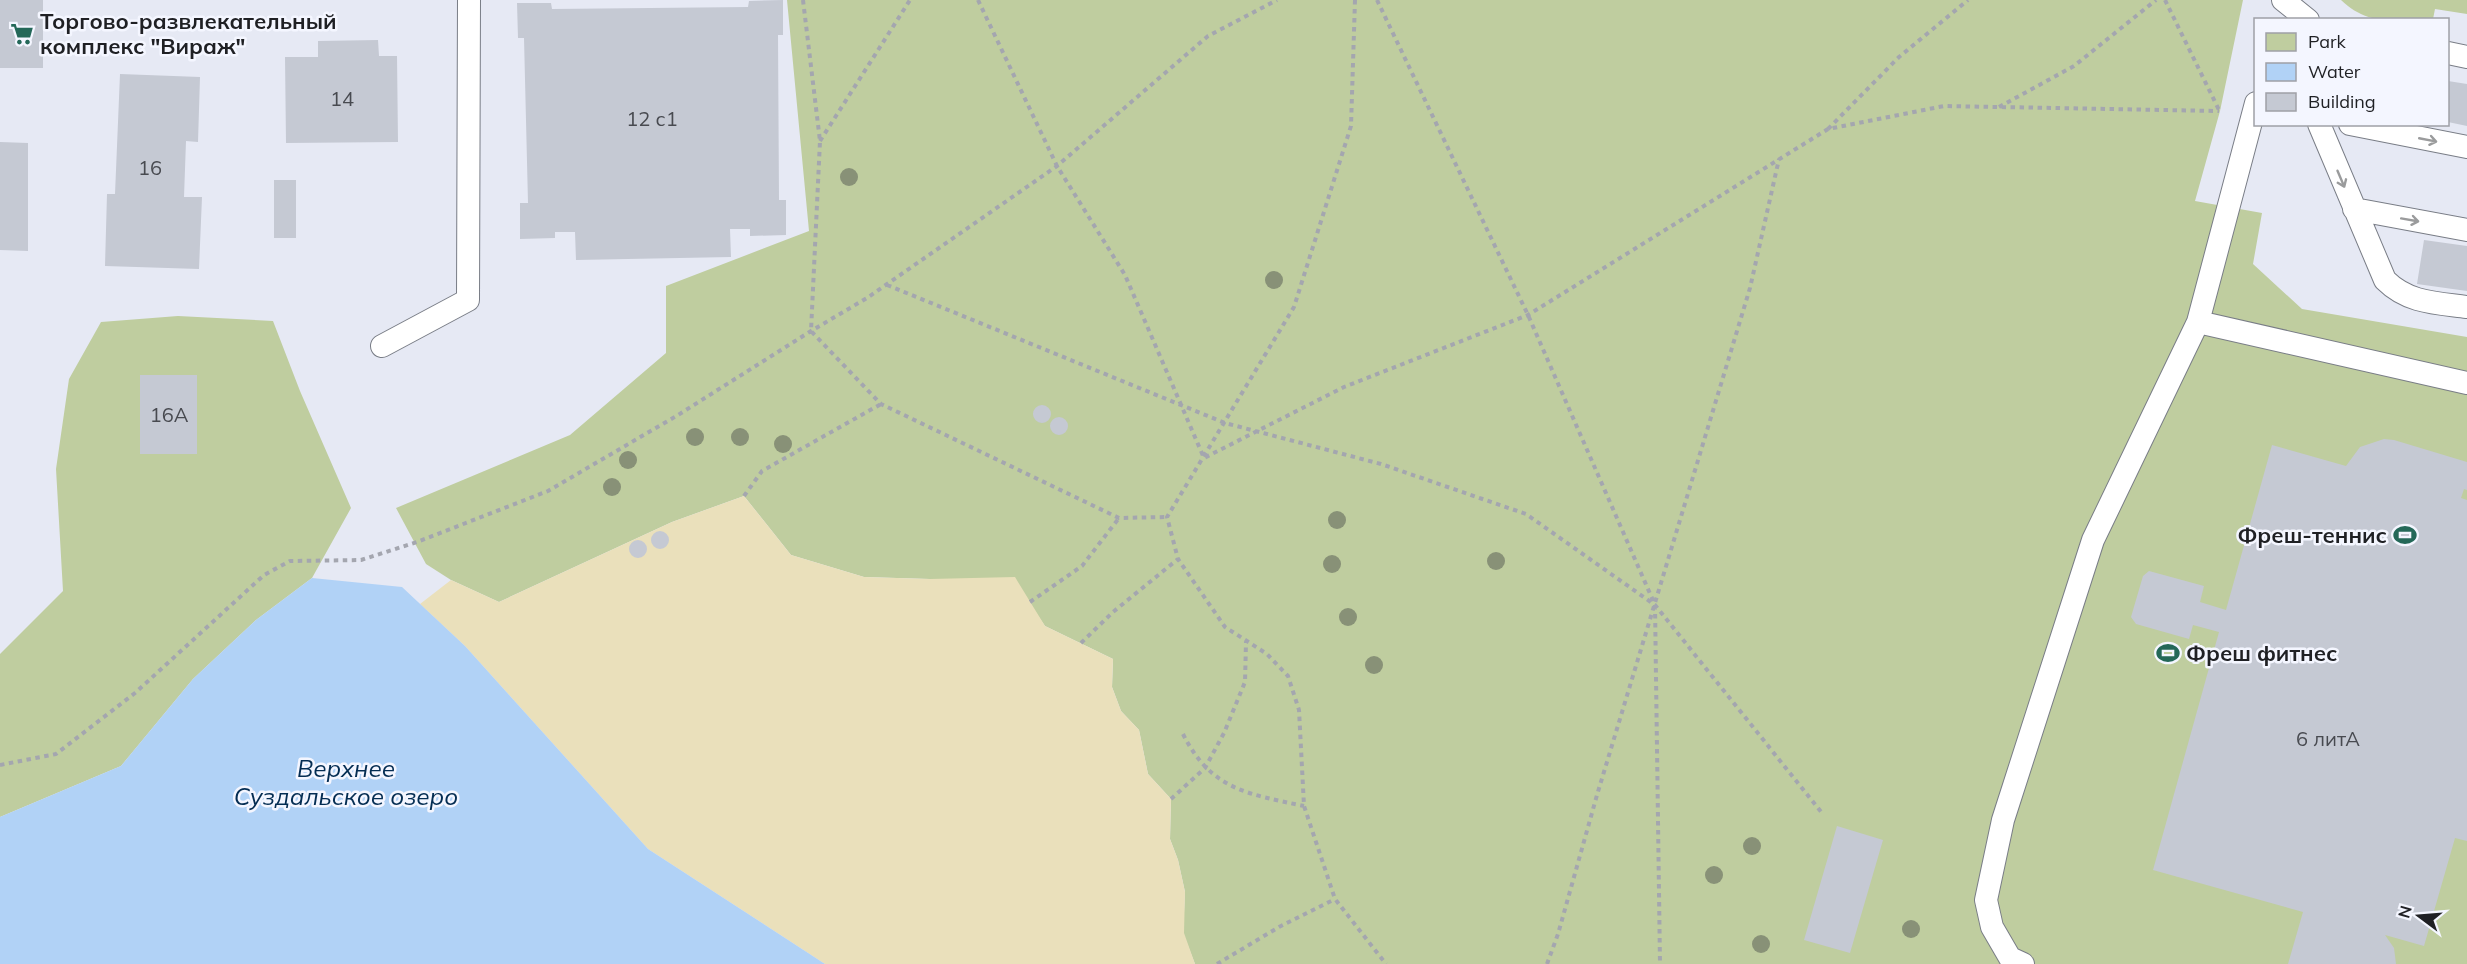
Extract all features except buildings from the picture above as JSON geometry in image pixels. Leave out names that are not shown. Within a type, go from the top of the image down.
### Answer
[{"type":"lane","points":[[382,346],[468,300],[469,0]]},
{"type":"lane","points":[[2278,18],[2282,0]]},
{"type":"lane","points":[[2282,0],[2287,18]]},
{"type":"lane","points":[[2282,0],[2305,18]]},
{"type":"lane","points":[[2449,53],[2467,57]]},
{"type":"lane","points":[[2023,964],[2010,958],[1992,927],[1986,900],[2003,820],[2093,540],[2199,322],[2254,111]]},
{"type":"lane","points":[[2320,126],[2385,280],[2397,291],[2411,299],[2467,308]]},
{"type":"lane","points":[[2360,126],[2467,147]]},
{"type":"lane","points":[[2354,209],[2467,230]]},
{"type":"lane","points":[[2199,322],[2467,383]]},
{"type":"path","points":[[803,0],[820,141],[811,331],[881,404],[1119,518],[1167,517]]},
{"type":"path","points":[[820,141],[910,0]]},
{"type":"path","points":[[978,0],[1057,166],[1125,275],[1204,458]]},
{"type":"path","points":[[0,765],[56,754],[135,693],[264,575],[290,561],[361,560],[417,542],[548,491],[678,415],[886,285],[1057,166],[1208,36],[1277,0]]},
{"type":"path","points":[[1355,0],[1351,126],[1294,307],[1167,517],[1178,559],[1224,627],[1267,654],[1288,676],[1299,710],[1304,806],[1335,899],[1386,964]]},
{"type":"path","points":[[1377,0],[1528,315],[1655,605],[1822,813]]},
{"type":"path","points":[[1204,458],[1344,387],[1528,315],[1828,129],[1899,57],[1968,0]]},
{"type":"path","points":[[1998,108],[2074,66],[2156,0]]},
{"type":"path","points":[[2165,0],[2220,111]]},
{"type":"path","points":[[1828,129],[1944,106],[2254,111]]},
{"type":"path","points":[[1547,964],[1558,934],[1597,795],[1750,288],[1779,159]]},
{"type":"path","points":[[886,285],[1225,423],[1381,464],[1526,514],[1655,605]]},
{"type":"path","points":[[744,496],[762,471],[881,404]]},
{"type":"path","points":[[1030,602],[1082,566],[1119,518]]},
{"type":"path","points":[[1081,643],[1113,612],[1178,559]]},
{"type":"path","points":[[1655,605],[1660,964]]},
{"type":"path","points":[[1171,799],[1205,768],[1224,733],[1245,682],[1246,641]]},
{"type":"path","points":[[1183,734],[1194,755],[1205,768],[1230,786],[1256,796],[1304,806]]},
{"type":"path","points":[[1217,964],[1279,927],[1335,899]]},
{"type":"green space","points":[[787,0],[2243,0],[2220,111],[2195,201],[2262,213],[2253,264],[2302,309],[2467,337],[2467,964],[1195,964],[1183,933],[1185,892],[1178,860],[1170,839],[1171,799],[1148,774],[1139,730],[1121,711],[1112,687],[1113,659],[1045,626],[1036,613],[930,579],[864,577],[791,555],[744,496],[672,522],[499,602],[451,580],[426,564],[396,508],[570,435],[666,353],[666,286],[809,231]]},
{"type":"green space","points":[[2341,0],[2467,0],[2467,14],[2435,9],[2433,18],[2373,18],[2352,9]]},
{"type":"green space","points":[[178,316],[273,321],[300,391],[351,508],[312,578],[256,620],[193,679],[121,766],[0,817],[0,654],[63,591],[56,469],[69,379],[101,322]]},
{"type":"sand","points":[[744,496],[791,555],[864,577],[930,579],[1015,577],[1045,626],[1113,659],[1112,687],[1121,711],[1139,730],[1148,774],[1171,799],[1170,839],[1178,860],[1185,892],[1184,933],[1195,964],[825,964],[648,849],[465,646],[420,604],[451,580],[499,602],[672,522]]},
{"type":"water","name":"Верхнее Суздальское озеро","points":[[312,578],[402,587],[465,646],[648,849],[825,964],[0,964],[0,817],[121,766],[193,679],[256,620]]},
{"type":"place","name":"Торгово-развлекательный комплекс \"Вираж\"","points":[[22,34]]},
{"type":"place","name":"Фреш-теннис","points":[[2405,535]]},
{"type":"place","name":"Фреш фитнес","points":[[2168,653]]}]
